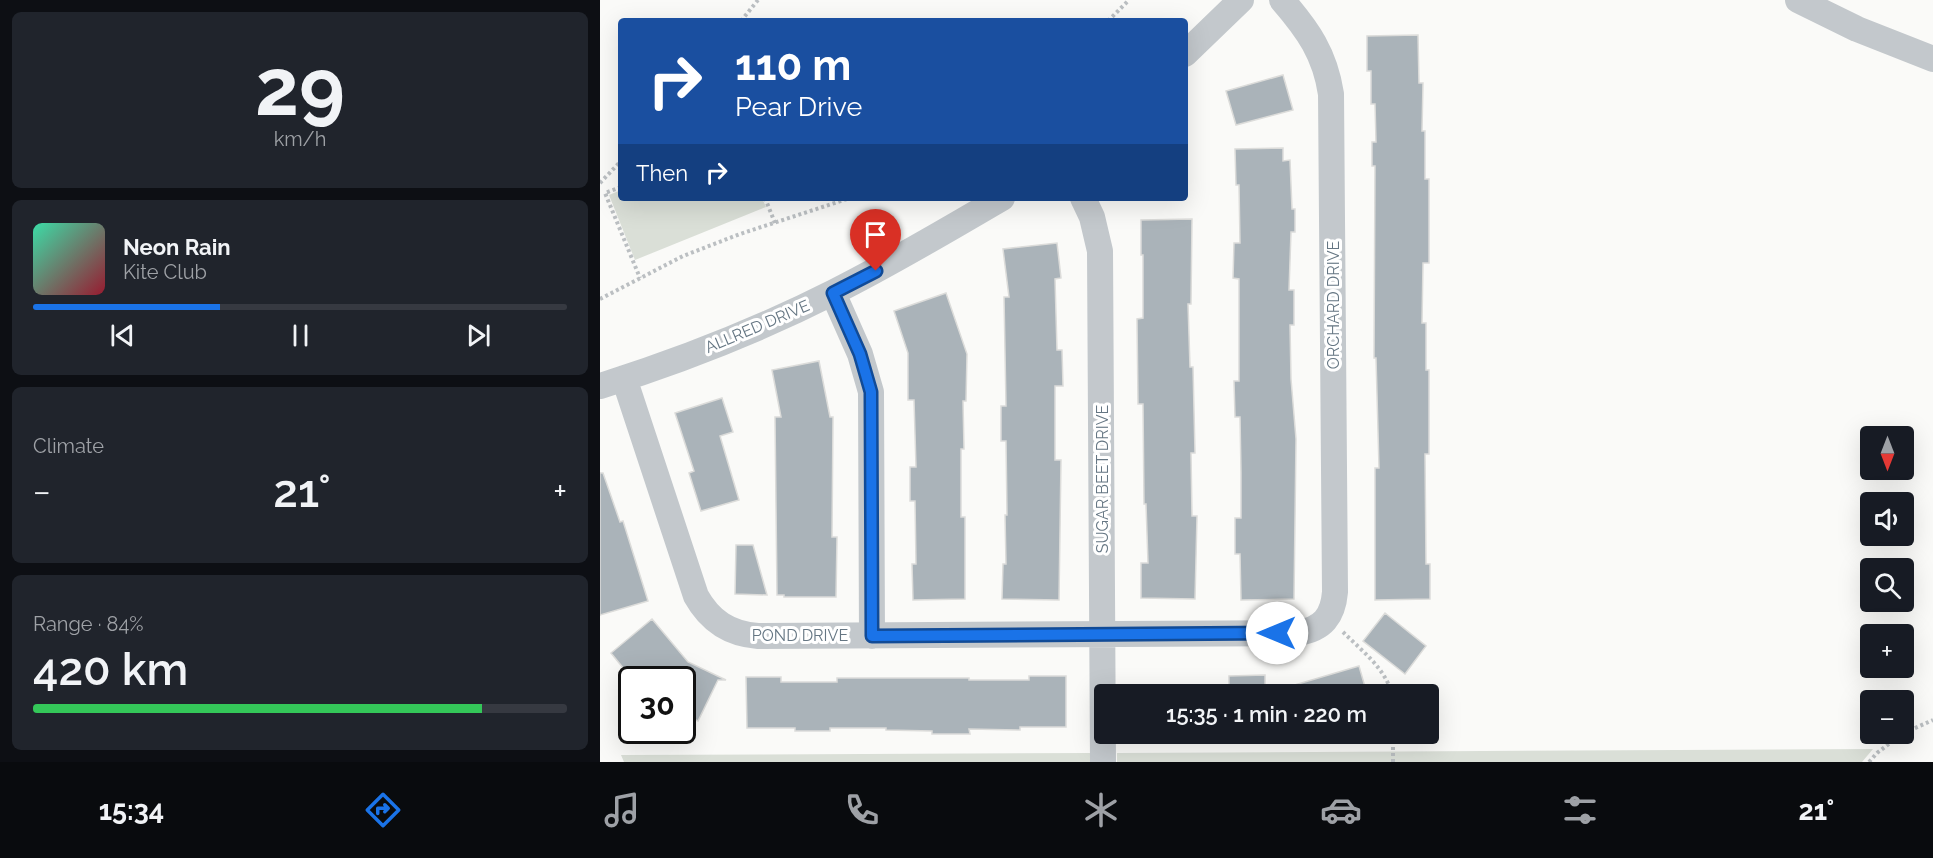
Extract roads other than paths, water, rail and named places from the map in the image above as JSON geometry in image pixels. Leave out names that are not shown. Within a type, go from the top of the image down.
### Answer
[{"type":"street","points":[[1188,51],[1242,0]]},
{"type":"street","name":"ORCHARD DRIVE","points":[[1282,0],[1300,21],[1317,48],[1324,62],[1331,94],[1335,592],[1331,614],[1334,626]]},
{"type":"street","points":[[1798,0],[1857,29],[1933,59]]},
{"type":"street","name":"ALLRED DRIVE","points":[[600,386],[728,340],[833,293],[997,201]]},
{"type":"street","name":"SUGAR BEET DRIVE","points":[[1084,201],[1092,217],[1100,251],[1103,762]]},
{"type":"street","points":[[833,293],[860,354],[871,392],[872,636]]},
{"type":"street","name":"POND DRIVE","points":[[624,378],[696,596],[711,618],[732,632],[745,635],[872,636],[1298,633],[1334,626]]}]
